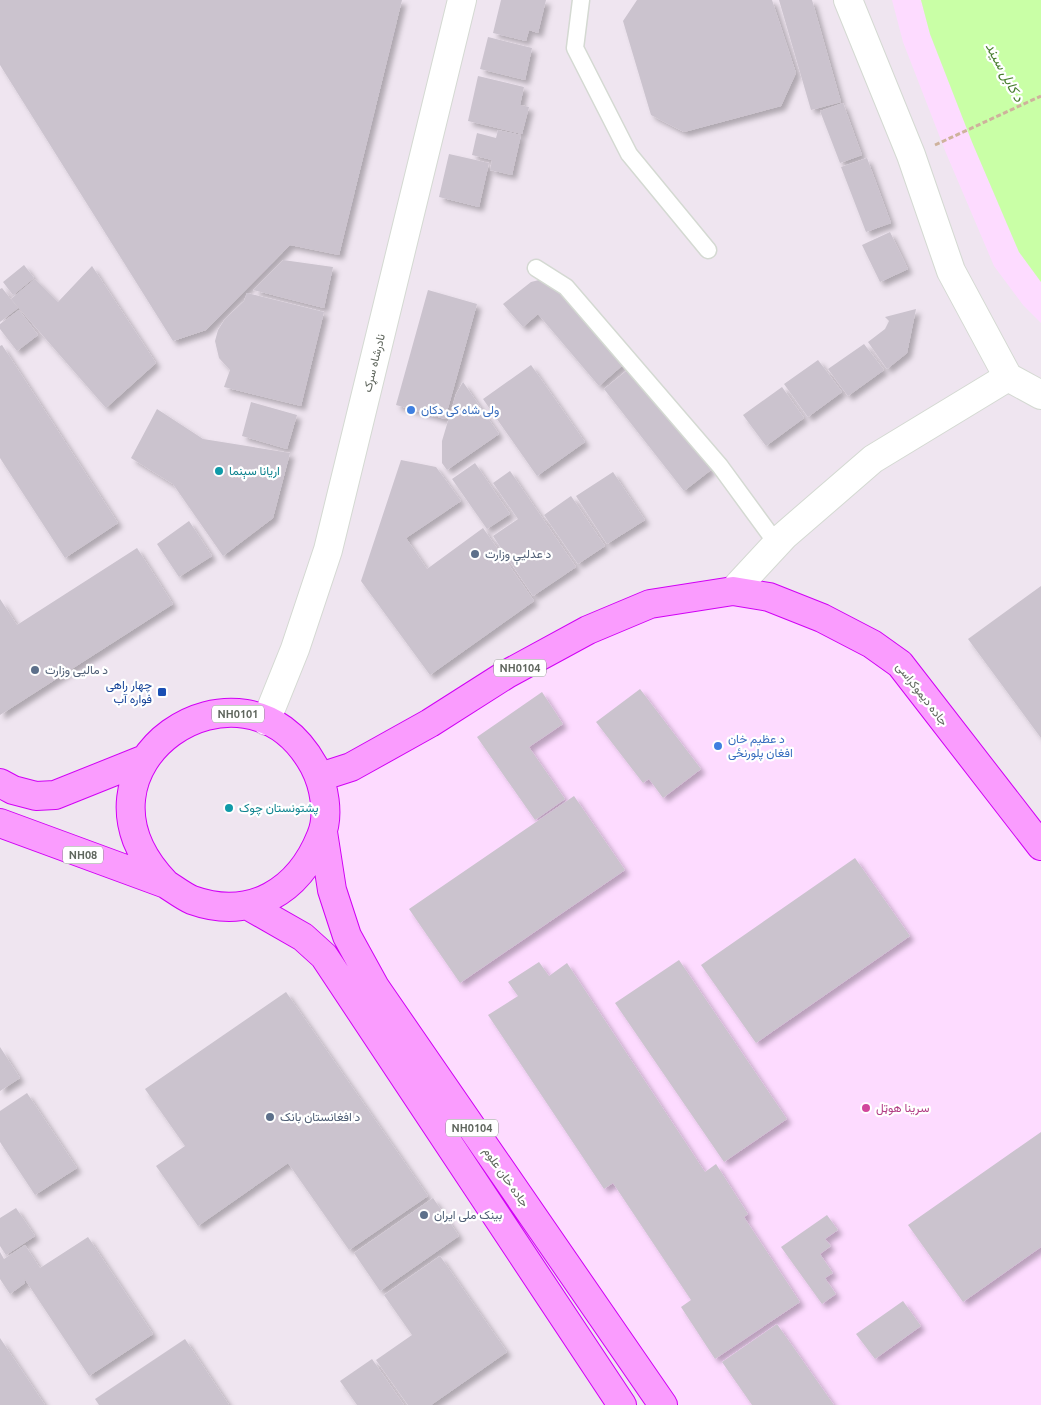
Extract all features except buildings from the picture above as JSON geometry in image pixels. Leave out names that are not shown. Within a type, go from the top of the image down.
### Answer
[{"type":"highway","name":"NH0104","points":[[320,777],[351,767],[430,723],[507,674],[588,630],[650,604],[733,590]]},
{"type":"highway","name":"جاده دیموکراسی","points":[[733,590],[768,597],[822,618],[872,644],[900,664],[1041,846]]},
{"type":"highway","name":"NH0101","points":[[211,714],[239,714],[266,720],[287,733],[306,752],[320,777],[325,804],[323,832],[313,858],[296,880],[273,896],[247,905],[218,906],[191,899],[166,884],[150,868],[138,847],[132,825],[131,802],[134,787],[145,759],[163,738],[186,722],[211,714]]},
{"type":"highway","points":[[0,783],[13,790],[36,796],[55,795],[145,759]]},
{"type":"highway","name":"NH08","points":[[0,823],[166,884]]},
{"type":"highway","name":"جادہ خان علوم","points":[[323,832],[332,890],[347,936],[375,987],[663,1405]]},
{"type":"highway","name":"NH0104","points":[[247,905],[303,937],[324,956],[622,1405]]},
{"type":"street","name":"نادرشاه سړک","points":[[266,720],[295,649],[328,550],[462,0]]},
{"type":"street","points":[[848,0],[911,154],[951,271],[1008,377],[1041,395]]},
{"type":"street","points":[[733,590],[777,544],[873,459],[1008,377]]},
{"type":"lane","points":[[581,0],[575,48],[629,154],[708,250]]},
{"type":"lane","points":[[536,268],[566,287],[720,466],[777,544]]},
{"type":"path","points":[[936,144],[1041,96]]},
{"type":"shaded area","points":[[892,0],[921,0],[930,34],[972,142],[1019,252],[1041,282],[1041,323],[1023,305],[994,266],[946,153],[903,42]]},
{"type":"shaded area","points":[[733,591],[872,644],[1041,846],[1041,1405],[663,1405],[347,936],[320,777],[588,630]]},
{"type":"water","name":"د کابل سيند","points":[[921,0],[1041,0],[1041,282],[1019,252],[972,142],[930,34]]},
{"type":"place","name":"ولی شاہ کی دکان","points":[[411,410]]},
{"type":"place","name":"اريانا سېنما","points":[[219,471]]},
{"type":"place","name":"د عدلیې وزارت","points":[[475,554]]},
{"type":"place","name":"د مالیی وزارت","points":[[35,670]]},
{"type":"place","name":"چهار راهی فواره آب","points":[[162,692]]},
{"type":"place","name":"د عظیم خان افغان پلورنځی","points":[[718,746]]},
{"type":"place","name":"پشتونستان چوک","points":[[229,808]]},
{"type":"place","name":"سرینا هوټل","points":[[866,1108]]},
{"type":"place","name":"د افغانستان بانک","points":[[270,1117]]},
{"type":"place","name":"بینک ملی ایران","points":[[424,1215]]}]
